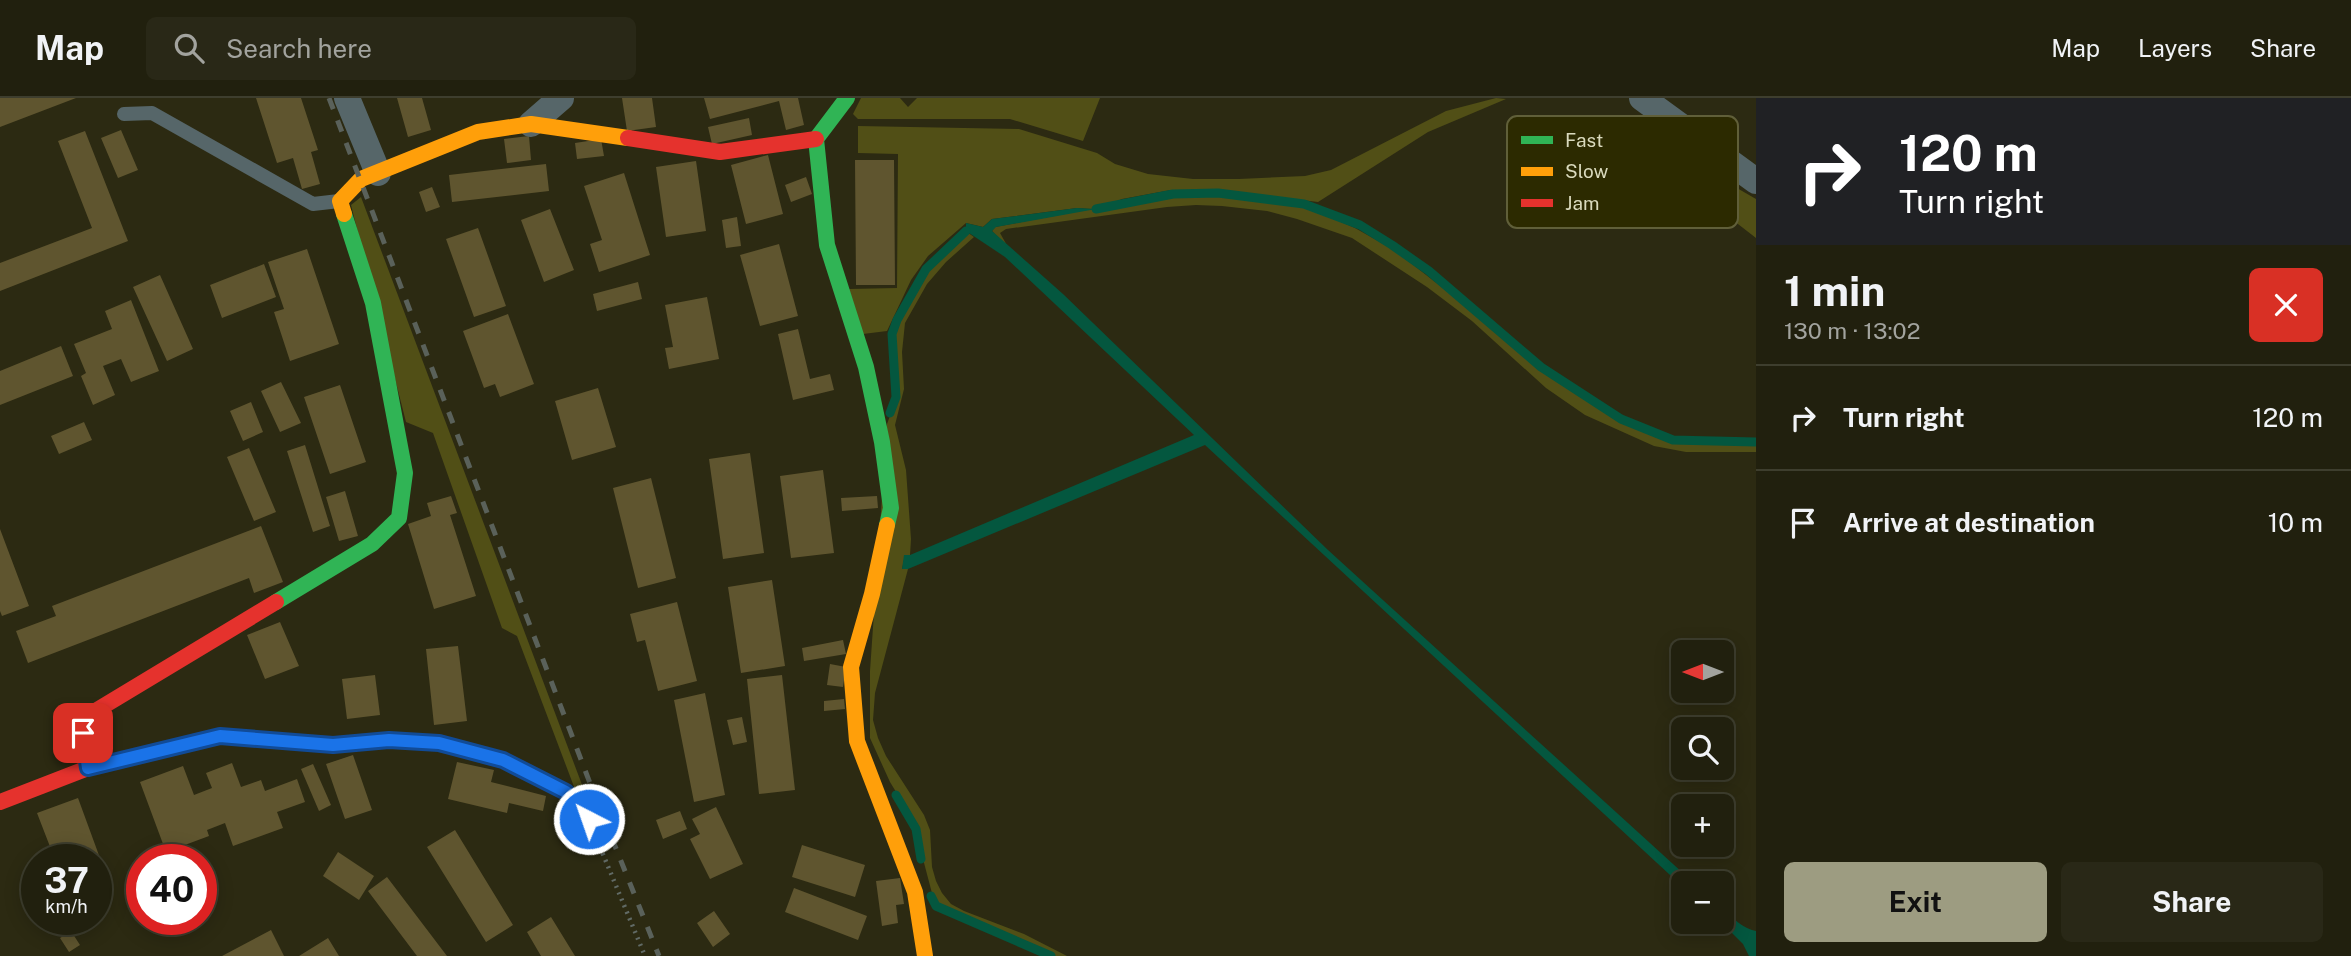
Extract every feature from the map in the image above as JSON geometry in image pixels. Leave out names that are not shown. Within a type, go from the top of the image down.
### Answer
[{"type":"street","points":[[348,98],[378,173]]},
{"type":"street","points":[[531,124],[561,98]]},
{"type":"street","points":[[847,98],[816,139],[827,245],[866,367],[883,442],[891,508],[872,594],[851,667],[857,741],[915,892],[925,956]]},
{"type":"street","points":[[1642,98],[1667,116]]},
{"type":"street","points":[[88,768],[83,733],[97,710],[372,544],[399,518],[405,473],[394,409],[373,303],[340,201],[361,179],[478,132],[531,124],[720,152],[816,139]]},
{"type":"street","points":[[1738,168],[1756,181]]},
{"type":"street","points":[[0,802],[88,768],[220,736],[333,745],[389,740],[439,743],[503,760],[566,792],[589,819]]},
{"type":"lane","points":[[124,114],[152,113],[313,204],[340,201]]},
{"type":"path","points":[[589,819],[645,956]]},
{"type":"shaded area","points":[[861,98],[900,98],[908,107],[917,98],[1100,98],[1083,141],[1010,119],[858,119],[853,114]]},
{"type":"shaded area","points":[[1496,98],[1506,99],[1428,132],[1318,202],[1218,190],[1171,190],[1122,199],[1100,208],[1169,198],[1215,196],[1293,205],[1315,211],[1355,228],[1394,250],[1466,306],[1537,367],[1617,420],[1676,443],[1756,445],[1756,452],[1686,452],[1654,446],[1585,415],[1546,388],[1472,321],[1427,287],[1352,238],[1267,211],[1222,206],[1167,207],[1006,229],[1000,233],[1009,249],[992,231],[995,227],[1091,209],[1077,208],[992,219],[983,227],[966,223],[928,256],[911,280],[887,331],[863,334],[849,289],[897,288],[898,154],[858,153],[858,126],[1019,129],[1097,153],[1115,164],[1148,174],[1193,179],[1239,179],[1305,176],[1331,170],[1446,111]]},
{"type":"shaded area","points":[[1738,189],[1756,199],[1756,238],[1738,224]]},
{"type":"shaded area","points":[[361,197],[590,806],[576,792],[517,636],[502,628],[433,433],[406,422],[351,205]]},
{"type":"shaded area","points":[[1077,208],[1096,209],[996,227],[992,231],[1063,294],[1328,550],[1681,871],[1671,871],[1671,876],[1205,445],[908,569],[902,569],[904,555],[910,555],[1194,435],[1005,257],[966,231],[966,223],[983,227],[992,219]]},
{"type":"shaded area","points":[[967,232],[974,237],[946,262],[927,284],[905,323],[902,352],[904,389],[895,425],[906,470],[910,555],[905,555],[902,569],[908,569],[875,693],[873,720],[886,756],[924,815],[930,830],[932,867],[936,881],[951,904],[1024,934],[1067,956],[1055,956],[966,919],[938,903],[933,897],[918,828],[890,782],[870,738],[870,671],[887,424],[897,397],[893,334],[898,320],[927,270]]},
{"type":"shaded area","points":[[1734,919],[1756,931],[1756,956],[1749,956],[1743,944],[1733,934]]},
{"type":"building","points":[[0,98],[76,98],[0,127]]},
{"type":"building","points":[[256,98],[301,98],[318,150],[311,152],[320,184],[302,189],[293,158],[277,163]]},
{"type":"building","points":[[397,98],[422,98],[431,130],[408,137]]},
{"type":"building","points":[[622,98],[652,98],[656,127],[627,131]]},
{"type":"building","points":[[704,98],[798,98],[804,125],[786,130],[779,101],[710,119]]},
{"type":"building","points":[[749,118],[752,135],[712,144],[708,127]]},
{"type":"building","points":[[121,130],[138,170],[118,178],[101,138]]},
{"type":"building","points":[[85,131],[128,241],[0,291],[0,263],[92,228],[58,141]]},
{"type":"building","points":[[529,136],[531,160],[507,163],[504,139]]},
{"type":"building","points":[[601,139],[604,156],[577,159],[575,143]]},
{"type":"building","points":[[768,155],[783,214],[746,224],[731,165]]},
{"type":"building","points":[[855,160],[894,160],[895,285],[856,285]]},
{"type":"building","points":[[696,161],[706,231],[666,237],[656,167]]},
{"type":"building","points":[[546,164],[549,191],[452,202],[449,175]]},
{"type":"building","points":[[624,173],[650,255],[599,272],[590,244],[602,240],[584,186]]},
{"type":"building","points":[[806,177],[812,194],[791,202],[785,185]]},
{"type":"building","points":[[432,187],[440,207],[426,212],[419,192]]},
{"type":"building","points":[[550,209],[574,270],[544,282],[521,220]]},
{"type":"building","points":[[737,217],[741,246],[726,248],[722,220]]},
{"type":"building","points":[[478,228],[506,306],[474,317],[446,239]]},
{"type":"building","points":[[779,244],[798,316],[760,326],[740,255]]},
{"type":"building","points":[[307,249],[339,344],[290,361],[274,312],[284,309],[268,262]]},
{"type":"building","points":[[264,264],[276,297],[222,318],[210,285]]},
{"type":"building","points":[[160,275],[193,349],[167,361],[133,287]]},
{"type":"building","points":[[638,282],[642,299],[597,311],[593,294]]},
{"type":"building","points":[[707,297],[719,359],[669,369],[665,348],[673,347],[665,305]]},
{"type":"building","points":[[131,300],[159,371],[131,382],[121,359],[103,366],[115,395],[93,405],[81,376],[86,373],[74,344],[112,329],[105,311]]},
{"type":"building","points":[[508,314],[534,384],[500,397],[495,384],[484,388],[463,331]]},
{"type":"building","points":[[798,329],[810,379],[830,374],[834,390],[793,400],[778,334]]},
{"type":"building","points":[[61,346],[73,376],[0,405],[0,371]]},
{"type":"building","points":[[281,382],[301,423],[280,432],[261,391]]},
{"type":"building","points":[[340,385],[366,462],[330,474],[304,397]]},
{"type":"building","points":[[598,388],[616,447],[572,460],[555,401]]},
{"type":"building","points":[[251,402],[263,432],[243,441],[230,411]]},
{"type":"building","points":[[84,422],[92,440],[59,454],[51,436]]},
{"type":"building","points":[[305,445],[330,526],[313,532],[287,451]]},
{"type":"building","points":[[249,448],[276,512],[254,521],[227,457]]},
{"type":"building","points":[[750,453],[764,553],[723,559],[709,459]]},
{"type":"building","points":[[823,470],[834,553],[791,558],[780,476]]},
{"type":"building","points":[[651,478],[676,578],[638,588],[613,488]]},
{"type":"building","points":[[345,491],[358,536],[339,541],[326,497]]},
{"type":"building","points":[[451,496],[457,513],[450,515],[476,596],[434,609],[408,524],[431,516],[427,503]]},
{"type":"building","points":[[877,496],[878,508],[842,511],[841,498]]},
{"type":"building","points":[[261,526],[283,582],[254,593],[249,578],[28,663],[16,631],[56,616],[52,606]]},
{"type":"building","points":[[0,529],[29,606],[2,616],[0,611]]},
{"type":"building","points":[[772,580],[785,666],[741,673],[728,587]]},
{"type":"building","points":[[677,602],[697,681],[658,691],[645,640],[637,642],[630,614]]},
{"type":"building","points":[[280,622],[299,666],[265,679],[247,635]]},
{"type":"building","points":[[843,640],[846,654],[804,661],[802,648]]},
{"type":"building","points":[[458,646],[467,721],[434,725],[426,649]]},
{"type":"building","points":[[830,664],[846,667],[843,687],[827,685]]},
{"type":"building","points":[[375,675],[380,715],[347,719],[342,679]]},
{"type":"building","points":[[782,675],[795,790],[759,794],[747,679]]},
{"type":"building","points":[[705,693],[725,795],[694,802],[674,700]]},
{"type":"building","points":[[844,699],[845,709],[824,711],[824,701]]},
{"type":"building","points":[[742,717],[747,742],[733,745],[727,720]]},
{"type":"building","points":[[353,755],[372,810],[345,819],[326,764]]},
{"type":"building","points":[[457,762],[494,770],[491,782],[546,796],[543,811],[509,803],[507,813],[448,799]]},
{"type":"building","points":[[232,763],[241,787],[261,780],[265,791],[297,779],[305,802],[277,812],[283,828],[233,846],[225,823],[207,830],[209,836],[188,844],[163,844],[140,782],[183,766],[194,795],[212,788],[206,773]]},
{"type":"building","points":[[313,764],[331,805],[319,811],[301,769]]},
{"type":"building","points":[[78,798],[95,844],[49,844],[37,813]]},
{"type":"building","points":[[716,807],[743,864],[710,879],[690,839],[700,834],[692,819]]},
{"type":"building","points":[[680,811],[687,829],[663,839],[656,820]]},
{"type":"building","points":[[455,830],[513,925],[486,942],[427,847]]},
{"type":"building","points":[[802,845],[865,865],[855,897],[792,877]]},
{"type":"building","points":[[338,852],[374,876],[359,900],[323,876]]},
{"type":"building","points":[[387,877],[447,956],[417,956],[368,891]]},
{"type":"building","points":[[900,878],[904,904],[896,905],[898,923],[882,926],[876,881]]},
{"type":"building","points":[[794,888],[867,916],[858,940],[785,912]]},
{"type":"building","points":[[714,911],[730,934],[713,947],[697,923]]},
{"type":"building","points":[[551,917],[575,956],[541,956],[527,932]]},
{"type":"building","points":[[271,930],[284,956],[222,956]]},
{"type":"building","points":[[74,935],[80,945],[69,952],[60,938]]},
{"type":"building","points":[[328,938],[339,956],[299,956]]},
{"type":"waterway","points":[[1096,209],[1173,194],[1218,193],[1304,204],[1360,225],[1392,245],[1429,271],[1541,367],[1621,419],[1673,440],[1756,442]]},
{"type":"waterway","points":[[890,413],[896,397],[892,334],[897,320],[926,269],[966,231]]},
{"type":"waterway","points":[[896,795],[916,829],[921,859]]},
{"type":"waterway","points":[[931,896],[936,906],[1051,956]]},
{"type":"railway","points":[[329,98],[593,791],[659,956]]},
{"type":"traffic: fast","points":[[847,98],[816,139],[827,245],[866,367],[882,442],[891,508],[887,525]]},
{"type":"traffic: fast","points":[[276,602],[372,544],[399,518],[405,473],[373,303],[344,214]]},
{"type":"traffic: fast","points":[[88,768],[220,736],[333,745],[389,740],[439,743],[503,760],[566,792],[589,819]]},
{"type":"traffic: slow","points":[[344,214],[340,201],[361,179],[478,132],[531,124],[628,138]]},
{"type":"traffic: slow","points":[[887,525],[872,594],[851,667],[857,741],[915,892],[925,956]]},
{"type":"traffic: jam","points":[[628,138],[720,152],[816,139]]},
{"type":"traffic: jam","points":[[0,802],[88,768],[83,733],[97,710],[276,602]]},
{"type":"route","points":[[83,733],[88,768],[220,736],[333,745],[389,740],[439,743],[503,760],[566,792],[589,819]]}]
